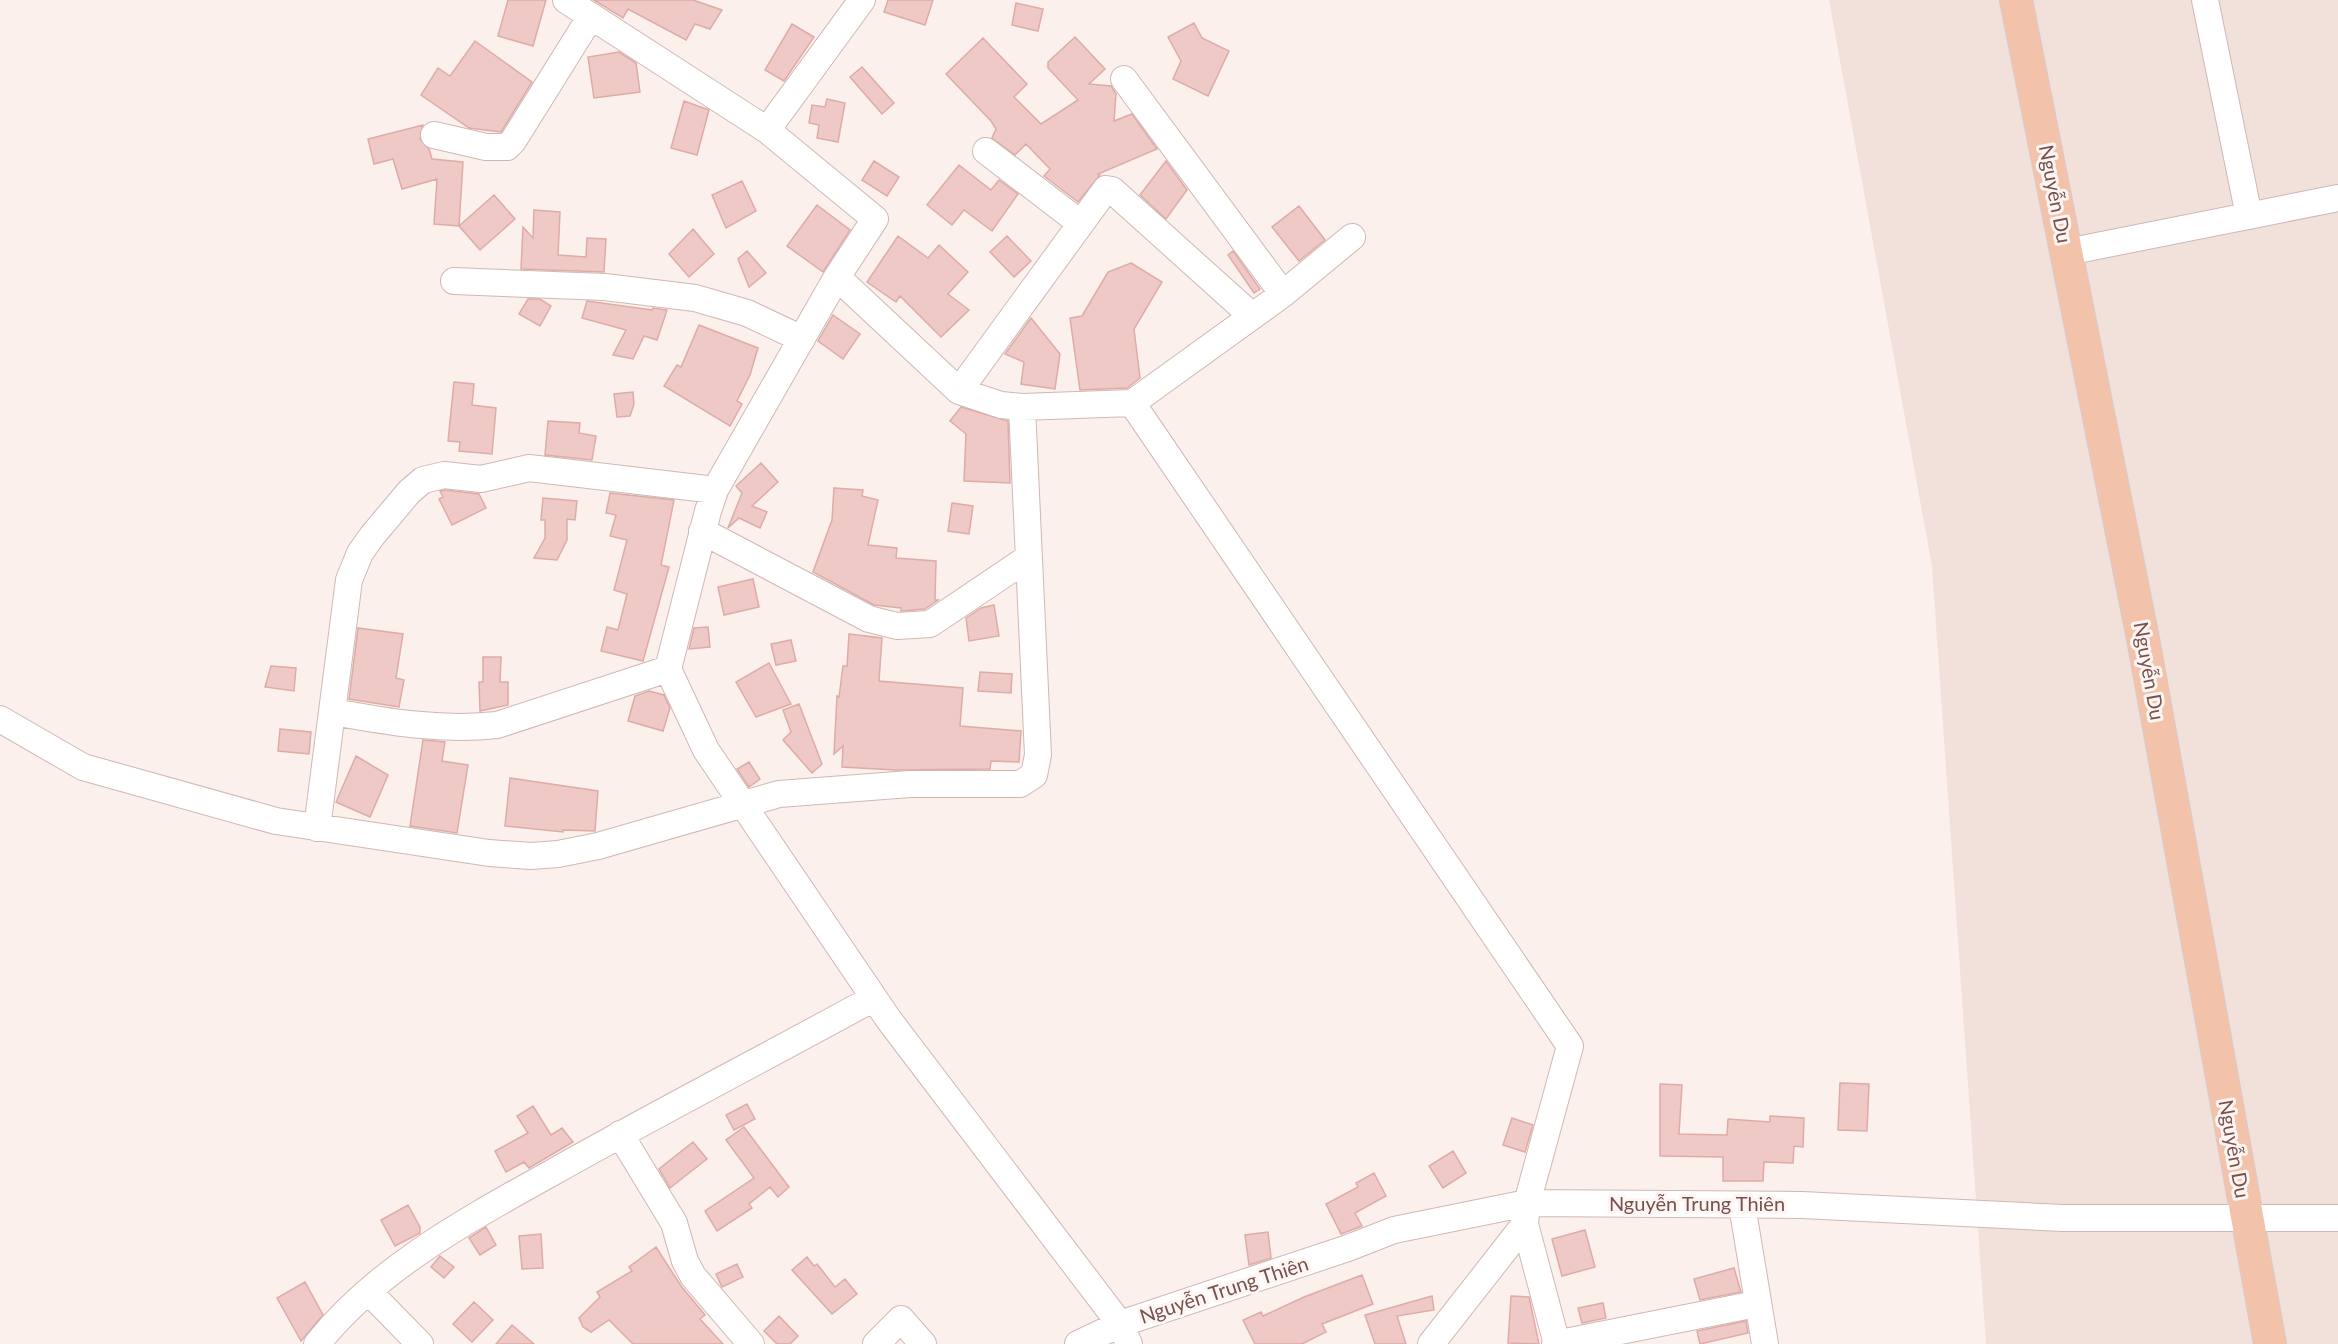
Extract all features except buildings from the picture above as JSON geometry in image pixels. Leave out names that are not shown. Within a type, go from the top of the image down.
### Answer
[{"type":"main road","name":"Nguyễn Du","points":[[2016,0],[2144,644],[2270,1344]]},
{"type":"street","points":[[566,0],[767,130],[875,219],[837,277],[715,490],[702,531],[668,669],[706,750],[874,998],[1124,1334]]},
{"type":"street","points":[[767,130],[862,0]]},
{"type":"street","points":[[2205,0],[2249,216]]},
{"type":"street","points":[[434,135],[486,147],[507,147],[513,141],[591,16]]},
{"type":"street","points":[[1124,79],[1283,294]]},
{"type":"street","points":[[986,151],[1080,223]]},
{"type":"street","points":[[959,391],[1102,192],[1112,190],[1252,316]]},
{"type":"street","points":[[2067,252],[2338,198]]},
{"type":"street","points":[[837,277],[959,391],[1001,405],[1022,407],[1132,403],[1283,294],[1352,237]]},
{"type":"street","points":[[454,281],[594,286],[686,296],[747,313],[802,339]]},
{"type":"street","points":[[1132,403],[1570,1046],[1526,1213],[1431,1344]]},
{"type":"street","points":[[0,719],[83,767],[276,821],[489,853],[540,855],[598,846],[779,794],[910,784],[1020,784],[1028,781],[1034,775],[1038,754],[1022,407]]},
{"type":"street","points":[[317,828],[334,712],[349,580],[360,553],[372,536],[409,492],[423,480],[444,475],[481,479],[529,468],[715,490]]},
{"type":"street","points":[[702,531],[869,619],[897,626],[930,624],[1028,558]]},
{"type":"street","points":[[334,712],[388,722],[477,728],[497,725],[668,669]]},
{"type":"street","points":[[317,1344],[369,1292],[426,1248],[481,1211],[874,998]]},
{"type":"street","points":[[620,1134],[674,1222],[685,1261],[693,1276],[751,1344]]},
{"type":"street","points":[[1742,1204],[1756,1304],[1765,1344]]},
{"type":"street","name":"Nguyễn Trung Thiên","points":[[1078,1344],[1124,1334],[1395,1230],[1526,1213],[1742,1204],[2062,1218],[2338,1218]]},
{"type":"street","points":[[1526,1213],[1556,1344],[1756,1304]]},
{"type":"street","points":[[369,1292],[420,1344]]},
{"type":"street","points":[[876,1344],[901,1319],[923,1344]]},
{"type":"shaded area","points":[[1829,0],[2338,0],[2338,1344],[1986,1344],[1932,566]]}]
